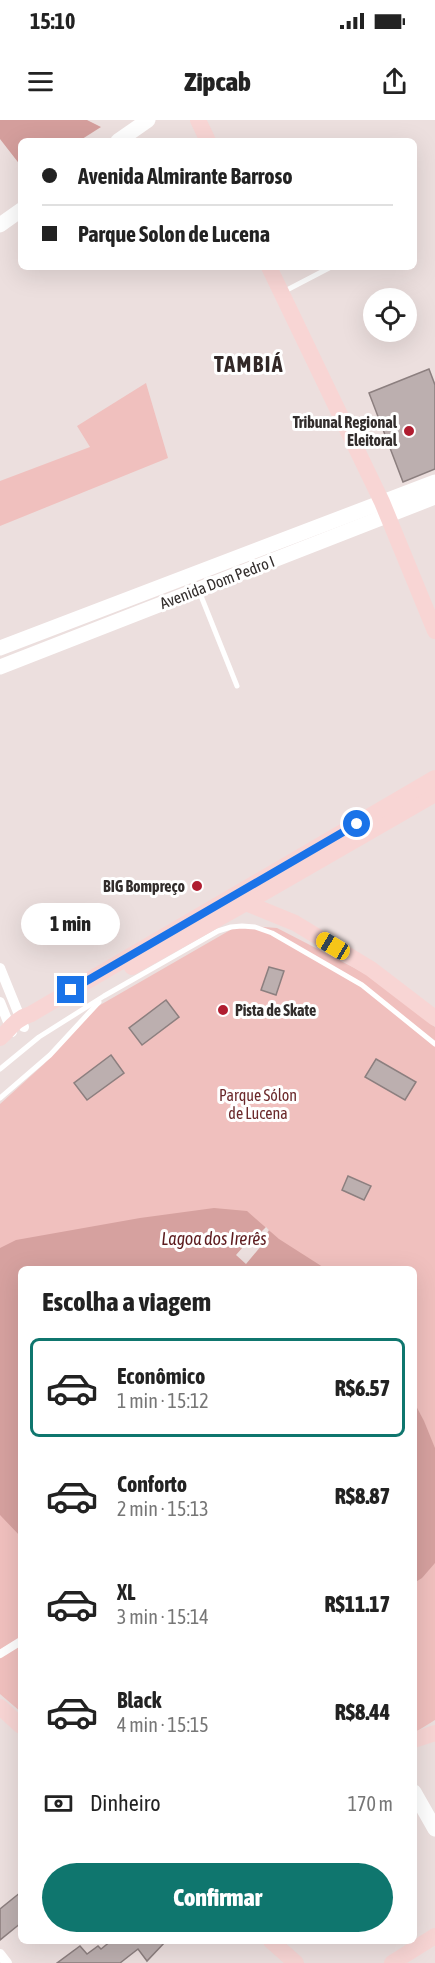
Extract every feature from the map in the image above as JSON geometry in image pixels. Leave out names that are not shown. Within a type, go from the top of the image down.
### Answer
[{"type":"main road","points":[[122,138],[148,120]]},
{"type":"main road","points":[[198,120],[207,138]]},
{"type":"main road","points":[[0,225],[18,212]]},
{"type":"main road","points":[[270,270],[385,508],[435,631]]},
{"type":"main road","name":"Avenida Dom Pedro I","points":[[0,667],[198,590],[385,508],[435,482]]},
{"type":"main road","name":"Avenida Dom Pedro I","points":[[0,648],[385,508],[435,497]]},
{"type":"main road","points":[[243,898],[435,778]]},
{"type":"main road","points":[[12,1030],[214,913],[435,794]]},
{"type":"main road","points":[[243,898],[295,923],[371,969],[435,1018]]},
{"type":"main road","points":[[0,1707],[18,1723]]},
{"type":"main road","points":[[417,1739],[435,1733]]},
{"type":"main road","points":[[417,1797],[435,1829]]},
{"type":"main road","points":[[392,1963],[435,1936]]},
{"type":"main road","points":[[274,1944],[297,1963]]},
{"type":"street","points":[[0,968],[12,1030]]},
{"type":"street","points":[[0,1002],[12,1030]]},
{"type":"street","points":[[0,1654],[18,1643]]},
{"type":"street","points":[[0,1954],[7,1963]]},
{"type":"lane","points":[[282,293],[325,270]]},
{"type":"lane","points":[[198,590],[237,686]]},
{"type":"lane","points":[[0,1070],[39,1036],[218,931],[231,927],[255,927],[272,933],[362,985],[435,1044]]},
{"type":"lane","points":[[0,1098],[51,1055],[104,996]]},
{"type":"green space","points":[[146,383],[168,458],[0,526],[0,481],[90,447],[77,426]]},
{"type":"green space","name":"Parque Sólon de Lucena","points":[[239,925],[277,928],[372,977],[435,1027],[435,1720],[417,1731],[417,1266],[18,1266],[18,1709],[0,1694],[0,1104],[44,1064],[88,1012]]},
{"type":"shaded area","points":[[0,120],[87,120],[101,127],[84,138],[18,138],[18,162],[0,139]]},
{"type":"water","name":"Lagoa dos Irerês","points":[[214,1208],[247,1211],[279,1239],[321,1266],[18,1266],[18,1534],[0,1515],[0,1248],[16,1240],[140,1218]]},
{"type":"water","points":[[417,1408],[435,1448],[435,1563],[417,1581]]},
{"type":"pier","points":[[266,1227],[269,1230],[264,1238],[266,1240],[246,1264],[236,1255],[256,1232],[259,1234]]},
{"type":"building","name":"Tribunal Regional Eleitoral","points":[[429,369],[435,385],[435,469],[403,482],[369,393]]},
{"type":"building","points":[[269,967],[284,971],[276,995],[261,990]]},
{"type":"building","points":[[166,1000],[179,1017],[142,1045],[129,1028]]},
{"type":"building","points":[[111,1055],[124,1073],[87,1100],[74,1083]]},
{"type":"building","points":[[376,1059],[416,1082],[405,1100],[365,1077]]},
{"type":"building","points":[[348,1176],[371,1186],[364,1200],[342,1190]]},
{"type":"building","points":[[18,1894],[18,1925],[0,1940],[0,1909]]},
{"type":"building","points":[[107,1944],[163,1944],[147,1961],[138,1949],[120,1963],[57,1963],[80,1946],[87,1954],[98,1946],[101,1949]]},
{"type":"place","name":"Tribunal Regional Eleitoral","points":[[409,431]]},
{"type":"place","name":"BIG Bompreço","points":[[197,886]]},
{"type":"place","name":"Pista de Skate","points":[[223,1010]]},
{"type":"district","name":"TAMBIÁ","points":[[249,364]]},
{"type":"route","points":[[71,990],[357,824]]}]
